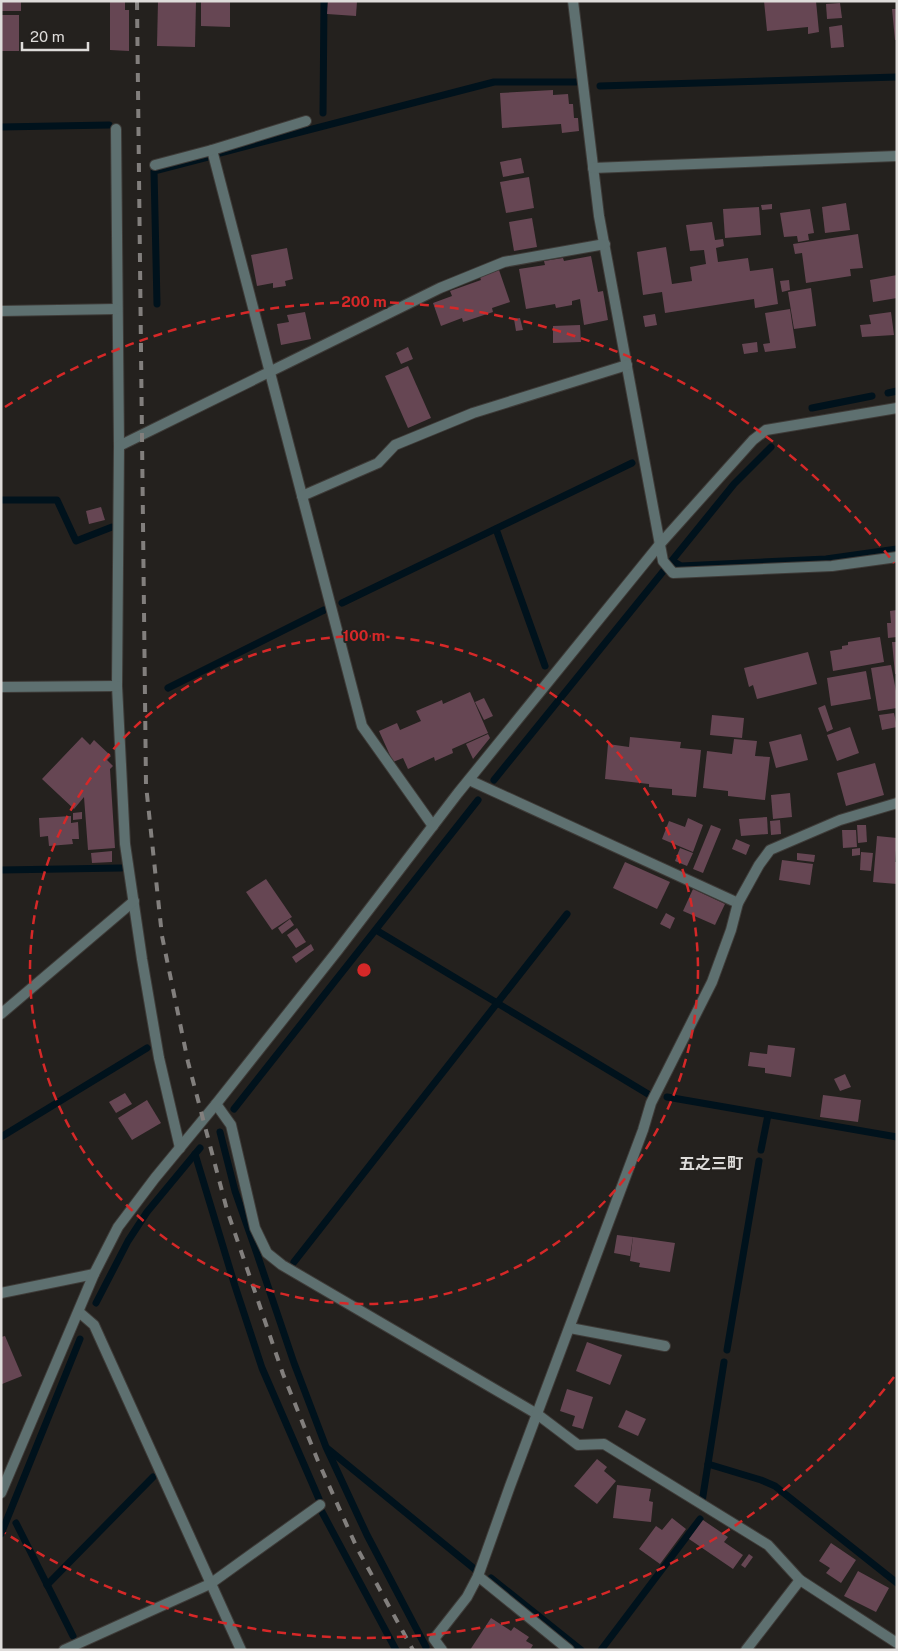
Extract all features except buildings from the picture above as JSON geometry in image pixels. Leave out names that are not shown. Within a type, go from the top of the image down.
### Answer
[{"type":"street","points":[[573,1],[599,216],[663,561],[673,573],[832,566],[897,557]]},
{"type":"street","points":[[155,165],[212,150],[306,121]]},
{"type":"street","points":[[116,129],[116,309],[119,446],[117,686],[125,844],[159,1058],[180,1148]]},
{"type":"street","points":[[212,150],[362,726],[433,826]]},
{"type":"street","points":[[594,168],[897,156]]},
{"type":"street","points":[[119,446],[440,288],[504,262],[605,244]]},
{"type":"street","points":[[1,311],[116,309]]},
{"type":"street","points":[[302,496],[378,463],[395,445],[473,412],[627,365]]},
{"type":"street","points":[[1,1494],[94,1274],[118,1227],[338,950],[469,780],[660,544],[753,440],[766,430],[897,408]]},
{"type":"street","points":[[1,687],[117,686]]},
{"type":"street","points":[[469,780],[738,903]]},
{"type":"street","points":[[442,1650],[434,1639],[467,1597],[478,1576],[643,1130],[651,1103],[712,982],[731,930],[738,903],[759,865],[770,850],[840,820],[897,803]]},
{"type":"street","points":[[1,1014],[134,900]]},
{"type":"street","points":[[216,1104],[230,1125],[255,1228],[267,1253],[282,1266],[537,1414],[578,1445],[604,1444],[768,1545],[800,1580],[897,1643]]},
{"type":"street","points":[[1,1293],[94,1274]]},
{"type":"street","points":[[79,1312],[94,1326],[241,1650]]},
{"type":"street","points":[[570,1328],[665,1346]]},
{"type":"street","points":[[64,1650],[210,1584],[320,1505]]},
{"type":"street","points":[[478,1576],[569,1650]]},
{"type":"street","points":[[746,1650],[800,1580]]},
{"type":"waterway","points":[[323,113],[324,1]]},
{"type":"waterway","points":[[600,86],[897,77]]},
{"type":"waterway","points":[[220,153],[494,82],[576,82]]},
{"type":"waterway","points":[[1,127],[109,125]]},
{"type":"waterway","points":[[157,304],[154,171],[208,157]]},
{"type":"waterway","points":[[888,393],[897,391]]},
{"type":"waterway","points":[[812,408],[872,396]]},
{"type":"waterway","points":[[494,780],[734,484],[771,447]]},
{"type":"waterway","points":[[342,603],[632,463]]},
{"type":"waterway","points":[[1,500],[57,500],[76,541],[112,527]]},
{"type":"waterway","points":[[496,529],[545,666]]},
{"type":"waterway","points":[[676,563],[681,566],[826,559],[897,549]]},
{"type":"waterway","points":[[168,688],[324,610]]},
{"type":"waterway","points":[[234,1109],[478,800]]},
{"type":"waterway","points":[[1,870],[121,868]]},
{"type":"waterway","points":[[294,1262],[567,914]]},
{"type":"waterway","points":[[376,930],[653,1097]]},
{"type":"waterway","points":[[1,1137],[147,1048]]},
{"type":"waterway","points":[[667,1097],[897,1137]]},
{"type":"waterway","points":[[761,1150],[768,1115]]},
{"type":"waterway","points":[[220,1132],[235,1191],[294,1363],[326,1447],[367,1535],[426,1647]]},
{"type":"waterway","points":[[96,1303],[128,1241],[147,1212],[200,1148]]},
{"type":"waterway","points":[[195,1154],[262,1368],[319,1499]]},
{"type":"waterway","points":[[727,1350],[759,1161]]},
{"type":"waterway","points":[[1,1534],[80,1339]]},
{"type":"waterway","points":[[702,1502],[724,1362]]},
{"type":"waterway","points":[[328,1449],[477,1571]]},
{"type":"waterway","points":[[708,1464],[775,1486],[897,1583]]},
{"type":"waterway","points":[[47,1585],[153,1477]]},
{"type":"waterway","points":[[322,1512],[396,1650]]},
{"type":"waterway","points":[[601,1650],[700,1519]]},
{"type":"waterway","points":[[16,1523],[73,1636]]},
{"type":"waterway","points":[[491,1578],[581,1650]]},
{"type":"railway","points":[[137,1],[146,785],[162,936],[188,1062],[227,1210],[283,1374],[318,1461],[357,1548],[413,1650]]},
{"type":"district","name":"五之三町","points":[[711,1163]]}]
